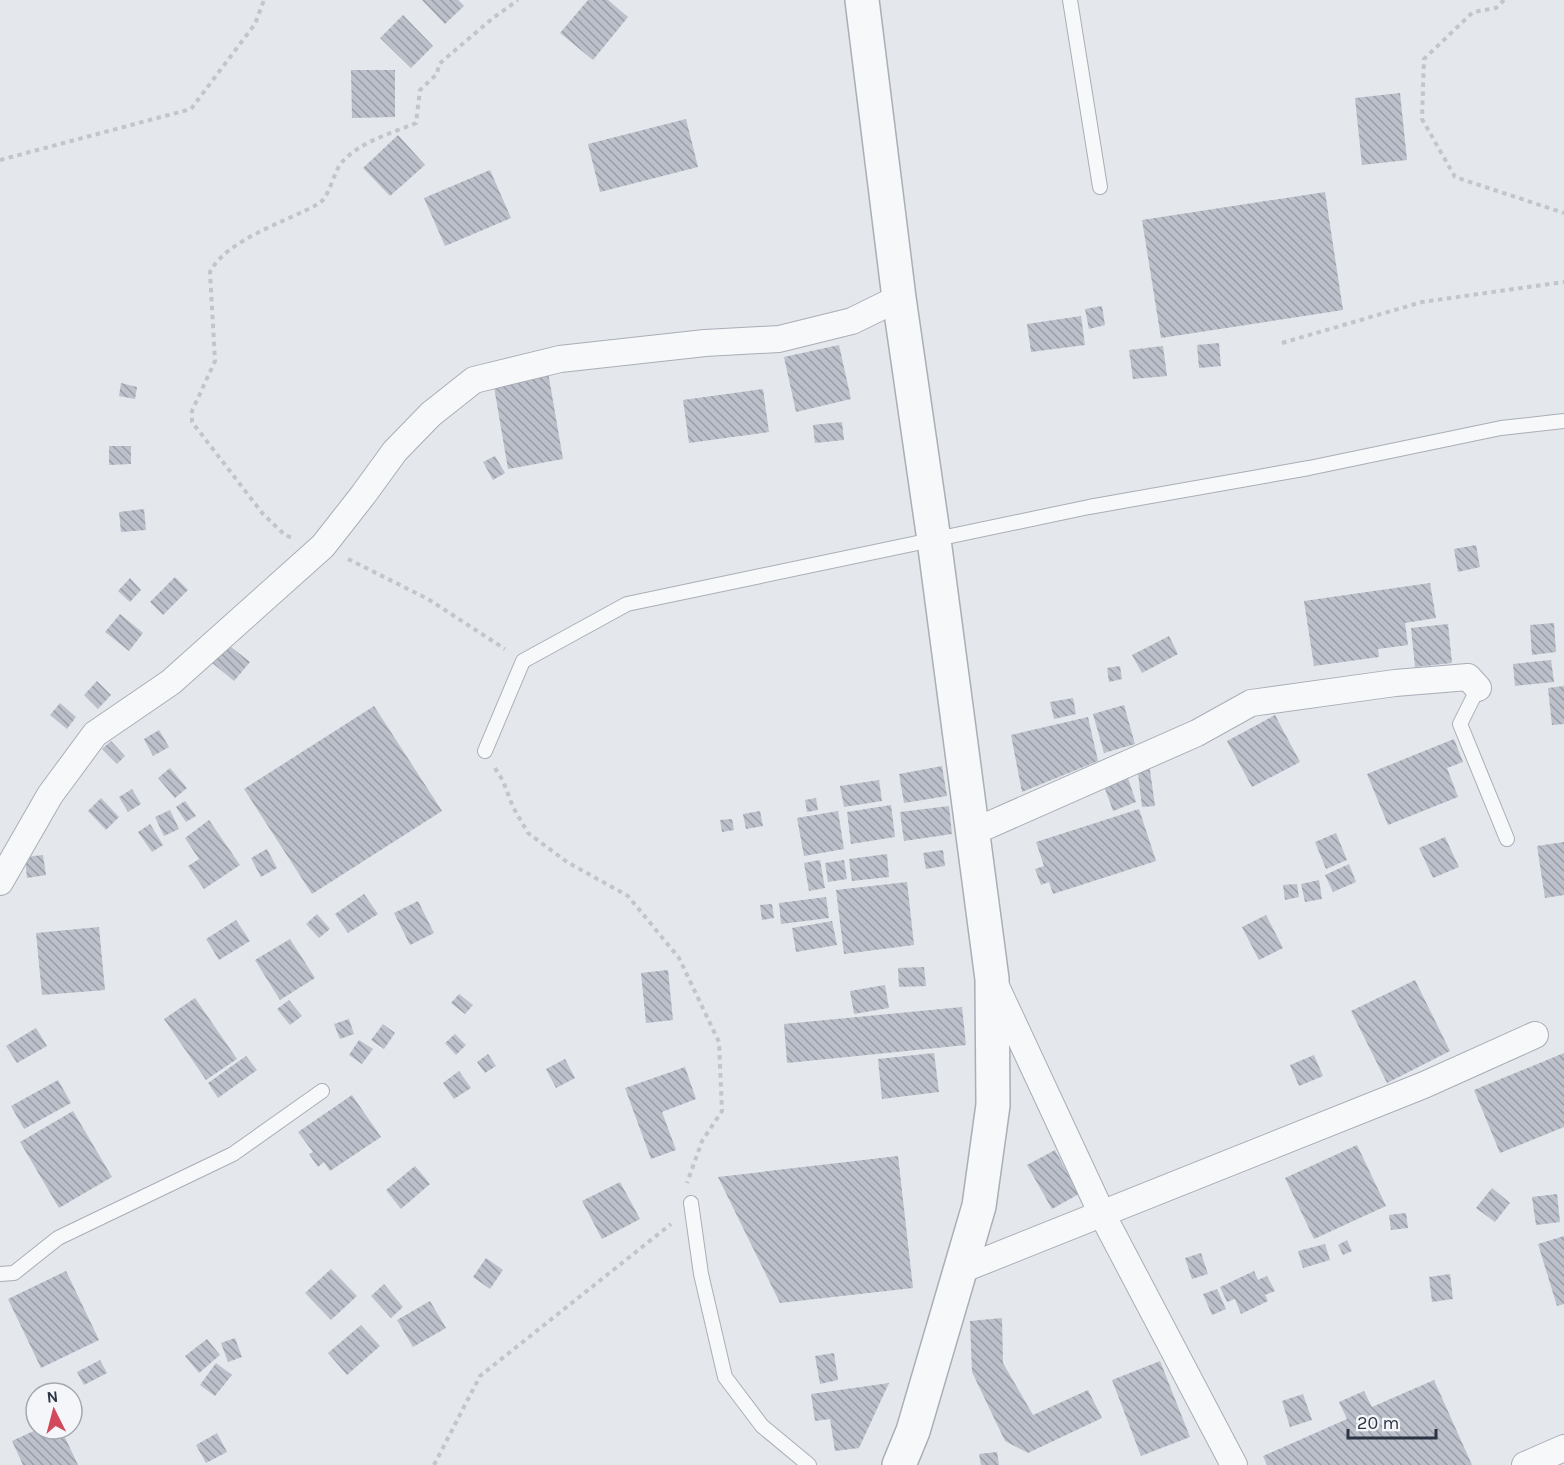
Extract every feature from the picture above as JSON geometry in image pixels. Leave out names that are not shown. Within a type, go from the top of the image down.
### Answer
[{"type":"street","points":[[862,0],[899,298],[934,540],[992,979],[993,1105],[979,1206],[913,1431],[899,1465]]},
{"type":"street","points":[[0,882],[50,795],[95,734],[171,682],[323,546],[395,452],[431,414],[474,380],[560,359],[705,343],[779,339],[852,321],[899,298]]},
{"type":"street","points":[[973,832],[1197,733],[1251,703],[1395,683],[1468,676],[1478,688]]},
{"type":"street","points":[[992,979],[1102,1214],[1234,1465]]},
{"type":"street","points":[[961,1270],[1424,1085],[1534,1035]]},
{"type":"street","points":[[1526,1465],[1564,1448]]},
{"type":"lane","points":[[1070,0],[1100,187]]},
{"type":"lane","points":[[485,751],[523,661],[627,604],[1089,507],[1309,468],[1501,428],[1564,421]]},
{"type":"lane","points":[[1478,688],[1460,724],[1507,839]]},
{"type":"lane","points":[[0,1274],[14,1273],[58,1238],[233,1154],[322,1091]]},
{"type":"lane","points":[[691,1203],[701,1274],[725,1377],[762,1426],[809,1465]]},
{"type":"path","points":[[0,160],[191,109],[255,24],[264,0]]},
{"type":"path","points":[[518,0],[439,64],[437,74],[420,90],[416,123],[359,147],[341,162],[321,203],[242,241],[215,262],[210,272],[215,361],[192,411],[192,422],[263,514],[286,536],[323,546],[428,599],[523,661]]},
{"type":"path","points":[[1504,0],[1496,8],[1473,12],[1424,59],[1422,119],[1455,177],[1564,213]]},
{"type":"path","points":[[1282,343],[1422,302],[1564,282]]},
{"type":"path","points":[[434,1465],[480,1376],[675,1222],[691,1203],[687,1184],[702,1141],[722,1111],[719,1042],[679,958],[628,896],[567,862],[528,832],[485,751]]},
{"type":"building","points":[[422,0],[458,0],[464,6],[445,24]]},
{"type":"building","points":[[588,0],[608,0],[628,17],[593,60],[560,33]]},
{"type":"building","points":[[403,15],[433,46],[411,68],[380,38]]},
{"type":"building","points":[[351,70],[395,70],[395,117],[352,118]]},
{"type":"building","points":[[1400,93],[1407,160],[1362,165],[1355,98]]},
{"type":"building","points":[[686,119],[698,167],[600,192],[588,144]]},
{"type":"building","points":[[398,135],[425,165],[390,196],[363,168]]},
{"type":"building","points":[[490,170],[511,218],[445,246],[424,198]]},
{"type":"building","points":[[1325,192],[1343,310],[1161,338],[1142,220]]},
{"type":"building","points":[[1102,306],[1105,325],[1089,329],[1085,309]]},
{"type":"building","points":[[1081,316],[1085,345],[1031,352],[1027,324]]},
{"type":"building","points":[[1219,343],[1221,366],[1199,368],[1197,345]]},
{"type":"building","points":[[839,345],[851,399],[796,412],[784,357]]},
{"type":"building","points":[[1163,346],[1167,376],[1133,379],[1129,350]]},
{"type":"building","points":[[548,372],[563,459],[508,469],[493,381]]},
{"type":"building","points":[[121,383],[137,387],[135,399],[119,396]]},
{"type":"building","points":[[763,389],[769,432],[689,443],[683,400]]},
{"type":"building","points":[[842,422],[844,440],[815,443],[813,425]]},
{"type":"building","points":[[109,446],[131,446],[131,464],[109,465]]},
{"type":"building","points":[[495,456],[505,473],[493,480],[483,462]]},
{"type":"building","points":[[144,509],[146,530],[121,532],[119,512]]},
{"type":"building","points":[[1476,545],[1480,567],[1458,572],[1454,549]]},
{"type":"building","points":[[175,577],[188,590],[163,615],[150,602]]},
{"type":"building","points":[[130,578],[141,590],[130,602],[118,591]]},
{"type":"building","points":[[1430,583],[1436,618],[1405,623],[1408,645],[1378,649],[1379,657],[1314,666],[1304,601]]},
{"type":"building","points":[[120,614],[143,633],[129,651],[105,632]]},
{"type":"building","points":[[1554,623],[1556,652],[1532,655],[1530,625]]},
{"type":"building","points":[[1448,624],[1452,663],[1415,667],[1411,628]]},
{"type":"building","points":[[1169,636],[1178,654],[1142,673],[1132,655]]},
{"type":"building","points":[[226,643],[250,662],[234,681],[211,662]]},
{"type":"building","points":[[1551,660],[1554,682],[1515,686],[1513,664]]},
{"type":"building","points":[[1120,666],[1122,679],[1109,682],[1107,668]]},
{"type":"building","points":[[97,681],[111,695],[98,709],[84,695]]},
{"type":"building","points":[[1564,686],[1564,724],[1552,725],[1548,688]]},
{"type":"building","points":[[1073,698],[1076,714],[1054,719],[1050,702]]},
{"type":"building","points":[[60,703],[76,717],[67,729],[50,715]]},
{"type":"building","points":[[1124,705],[1135,744],[1104,753],[1093,714]]},
{"type":"building","points":[[374,706],[442,811],[312,894],[244,789]]},
{"type":"building","points":[[1275,715],[1300,762],[1252,787],[1227,741]]},
{"type":"building","points":[[1088,717],[1098,761],[1022,792],[1011,735]]},
{"type":"building","points":[[159,730],[169,747],[153,756],[144,739]]},
{"type":"building","points":[[1454,739],[1463,762],[1447,768],[1458,797],[1388,825],[1367,774]]},
{"type":"building","points":[[111,741],[125,756],[117,764],[102,749]]},
{"type":"building","points":[[1149,763],[1155,806],[1142,807],[1137,765]]},
{"type":"building","points":[[942,766],[947,796],[904,803],[899,774]]},
{"type":"building","points":[[170,768],[187,788],[175,798],[158,778]]},
{"type":"building","points":[[1127,775],[1136,802],[1113,811],[1103,783]]},
{"type":"building","points":[[879,780],[882,801],[844,807],[840,786]]},
{"type":"building","points":[[132,789],[141,804],[128,812],[119,797]]},
{"type":"building","points":[[101,798],[119,817],[106,830],[88,811]]},
{"type":"building","points":[[816,798],[818,810],[807,812],[805,800]]},
{"type":"building","points":[[185,801],[196,816],[186,822],[176,807]]},
{"type":"building","points":[[891,805],[895,837],[851,844],[847,812]]},
{"type":"building","points":[[949,806],[952,834],[904,841],[900,812]]},
{"type":"building","points":[[1139,809],[1156,861],[1053,894],[1049,882],[1041,885],[1035,869],[1044,866],[1036,842]]},
{"type":"building","points":[[170,810],[179,829],[164,836],[155,817]]},
{"type":"building","points":[[760,811],[763,826],[746,829],[743,814]]},
{"type":"building","points":[[838,811],[844,849],[804,856],[797,818]]},
{"type":"building","points":[[732,819],[734,830],[722,832],[720,820]]},
{"type":"building","points":[[209,820],[240,865],[204,889],[188,866],[199,859],[185,838]]},
{"type":"building","points":[[150,824],[163,845],[152,852],[138,832]]},
{"type":"building","points":[[1336,833],[1347,860],[1326,869],[1315,842]]},
{"type":"building","points":[[1445,837],[1459,867],[1433,878],[1419,848]]},
{"type":"building","points":[[1564,842],[1564,895],[1545,898],[1537,846]]},
{"type":"building","points":[[267,849],[277,868],[261,877],[251,858]]},
{"type":"building","points":[[943,850],[945,866],[926,869],[923,853]]},
{"type":"building","points":[[887,854],[889,877],[852,881],[849,859]]},
{"type":"building","points":[[43,855],[46,875],[27,878],[25,857]]},
{"type":"building","points":[[820,860],[825,888],[809,891],[804,863]]},
{"type":"building","points":[[844,860],[847,879],[828,882],[825,863]]},
{"type":"building","points":[[1349,864],[1356,882],[1333,892],[1325,875]]},
{"type":"building","points":[[1319,880],[1322,899],[1305,902],[1301,884]]},
{"type":"building","points":[[907,882],[914,945],[844,954],[836,890]]},
{"type":"building","points":[[1297,884],[1299,897],[1285,900],[1283,885]]},
{"type":"building","points":[[364,894],[378,914],[348,933],[335,914]]},
{"type":"building","points":[[826,897],[829,918],[781,924],[779,903]]},
{"type":"building","points":[[418,901],[434,933],[410,945],[394,913]]},
{"type":"building","points":[[772,904],[774,918],[762,920],[760,905]]},
{"type":"building","points":[[317,914],[330,929],[319,938],[306,924]]},
{"type":"building","points":[[1266,915],[1283,948],[1259,960],[1242,927]]},
{"type":"building","points":[[236,920],[250,941],[219,960],[206,939]]},
{"type":"building","points":[[832,921],[837,945],[796,952],[792,928]]},
{"type":"building","points":[[99,927],[105,990],[42,995],[36,933]]},
{"type":"building","points":[[290,939],[315,978],[280,1000],[255,960]]},
{"type":"building","points":[[924,967],[926,986],[899,987],[898,968]]},
{"type":"building","points":[[668,970],[673,1020],[646,1023],[641,973]]},
{"type":"building","points":[[1415,980],[1450,1051],[1387,1083],[1351,1011]]},
{"type":"building","points":[[885,985],[889,1008],[854,1014],[850,991]]},
{"type":"building","points":[[459,994],[473,1005],[465,1014],[451,1003]]},
{"type":"building","points":[[195,998],[237,1059],[206,1080],[164,1019]]},
{"type":"building","points":[[289,1000],[302,1016],[290,1025],[277,1009]]},
{"type":"building","points":[[962,1007],[966,1045],[787,1063],[784,1024]]},
{"type":"building","points":[[349,1019],[354,1034],[340,1039],[334,1024]]},
{"type":"building","points":[[383,1024],[395,1033],[384,1049],[371,1040]]},
{"type":"building","points":[[36,1028],[47,1046],[17,1063],[6,1046]]},
{"type":"building","points":[[455,1034],[466,1045],[456,1055],[445,1043]]},
{"type":"building","points":[[359,1040],[373,1049],[362,1064],[349,1055]]},
{"type":"building","points":[[934,1053],[939,1092],[882,1099],[878,1059]]},
{"type":"building","points":[[1564,1053],[1564,1127],[1500,1153],[1474,1090]]},
{"type":"building","points":[[488,1054],[496,1066],[485,1073],[477,1062]]},
{"type":"building","points":[[1314,1055],[1323,1076],[1299,1086],[1290,1065]]},
{"type":"building","points":[[246,1056],[257,1070],[218,1098],[208,1083]]},
{"type":"building","points":[[565,1059],[575,1078],[556,1088],[546,1069]]},
{"type":"building","points":[[685,1067],[696,1099],[662,1112],[676,1150],[651,1159],[625,1088]]},
{"type":"building","points":[[459,1071],[471,1088],[454,1099],[443,1083]]},
{"type":"building","points":[[58,1080],[71,1103],[24,1129],[11,1106]]},
{"type":"building","points":[[352,1095],[381,1137],[330,1171],[324,1162],[318,1167],[309,1154],[313,1152],[298,1132]]},
{"type":"building","points":[[73,1111],[112,1177],[59,1208],[20,1142]]},
{"type":"building","points":[[1357,1145],[1386,1206],[1314,1239],[1285,1178]]},
{"type":"building","points":[[1055,1150],[1079,1194],[1052,1209],[1027,1165]]},
{"type":"building","points":[[898,1156],[913,1288],[780,1303],[718,1177]]},
{"type":"building","points":[[415,1166],[430,1184],[401,1209],[386,1190]]},
{"type":"building","points":[[620,1182],[640,1219],[602,1239],[582,1201]]},
{"type":"building","points":[[1492,1188],[1510,1203],[1495,1222],[1476,1208]]},
{"type":"building","points":[[1557,1194],[1560,1222],[1536,1225],[1532,1197]]},
{"type":"building","points":[[1406,1213],[1408,1228],[1391,1230],[1389,1215]]},
{"type":"building","points":[[1564,1236],[1564,1304],[1557,1306],[1538,1244]]},
{"type":"building","points":[[1347,1240],[1352,1251],[1343,1255],[1338,1245]]},
{"type":"building","points":[[1325,1244],[1330,1260],[1303,1268],[1298,1251]]},
{"type":"building","points":[[1201,1253],[1208,1274],[1192,1279],[1185,1258]]},
{"type":"building","points":[[486,1258],[503,1270],[490,1289],[473,1277]]},
{"type":"building","points":[[331,1269],[357,1296],[331,1320],[305,1293]]},
{"type":"building","points":[[66,1271],[99,1340],[41,1368],[8,1299]]},
{"type":"building","points":[[1254,1271],[1258,1280],[1267,1276],[1275,1291],[1265,1295],[1268,1301],[1241,1314],[1235,1299],[1227,1302],[1220,1287]]},
{"type":"building","points":[[1450,1274],[1453,1299],[1432,1302],[1429,1277]]},
{"type":"building","points":[[384,1284],[403,1307],[391,1318],[371,1296]]},
{"type":"building","points":[[1217,1289],[1226,1309],[1212,1315],[1203,1294]]},
{"type":"building","points":[[430,1301],[446,1328],[413,1347],[397,1320]]},
{"type":"building","points":[[1002,1318],[1003,1363],[1033,1415],[1088,1390],[1102,1418],[1028,1453],[1005,1441],[972,1372],[970,1321]]},
{"type":"building","points":[[361,1325],[380,1346],[347,1375],[328,1353]]},
{"type":"building","points":[[235,1338],[242,1357],[228,1362],[221,1343]]},
{"type":"building","points":[[207,1339],[220,1355],[199,1373],[185,1356]]},
{"type":"building","points":[[834,1353],[838,1380],[820,1384],[815,1356]]},
{"type":"building","points":[[100,1360],[107,1373],[84,1385],[84,1381],[77,1372]]},
{"type":"building","points":[[1160,1361],[1190,1437],[1141,1456],[1112,1380]]},
{"type":"building","points":[[216,1363],[232,1375],[215,1396],[200,1385]]},
{"type":"building","points":[[1434,1380],[1472,1465],[1267,1465],[1263,1456],[1347,1419],[1339,1402],[1364,1391],[1372,1407]]},
{"type":"building","points":[[889,1383],[859,1448],[835,1451],[830,1419],[815,1421],[811,1394]]},
{"type":"building","points":[[1303,1394],[1312,1420],[1290,1427],[1282,1401]]},
{"type":"building","points":[[217,1433],[227,1452],[206,1463],[196,1445]]},
{"type":"building","points":[[24,1435],[24,1441],[67,1441],[78,1465],[23,1465],[12,1441]]},
{"type":"building","points":[[997,1452],[999,1465],[981,1465],[979,1454]]}]
